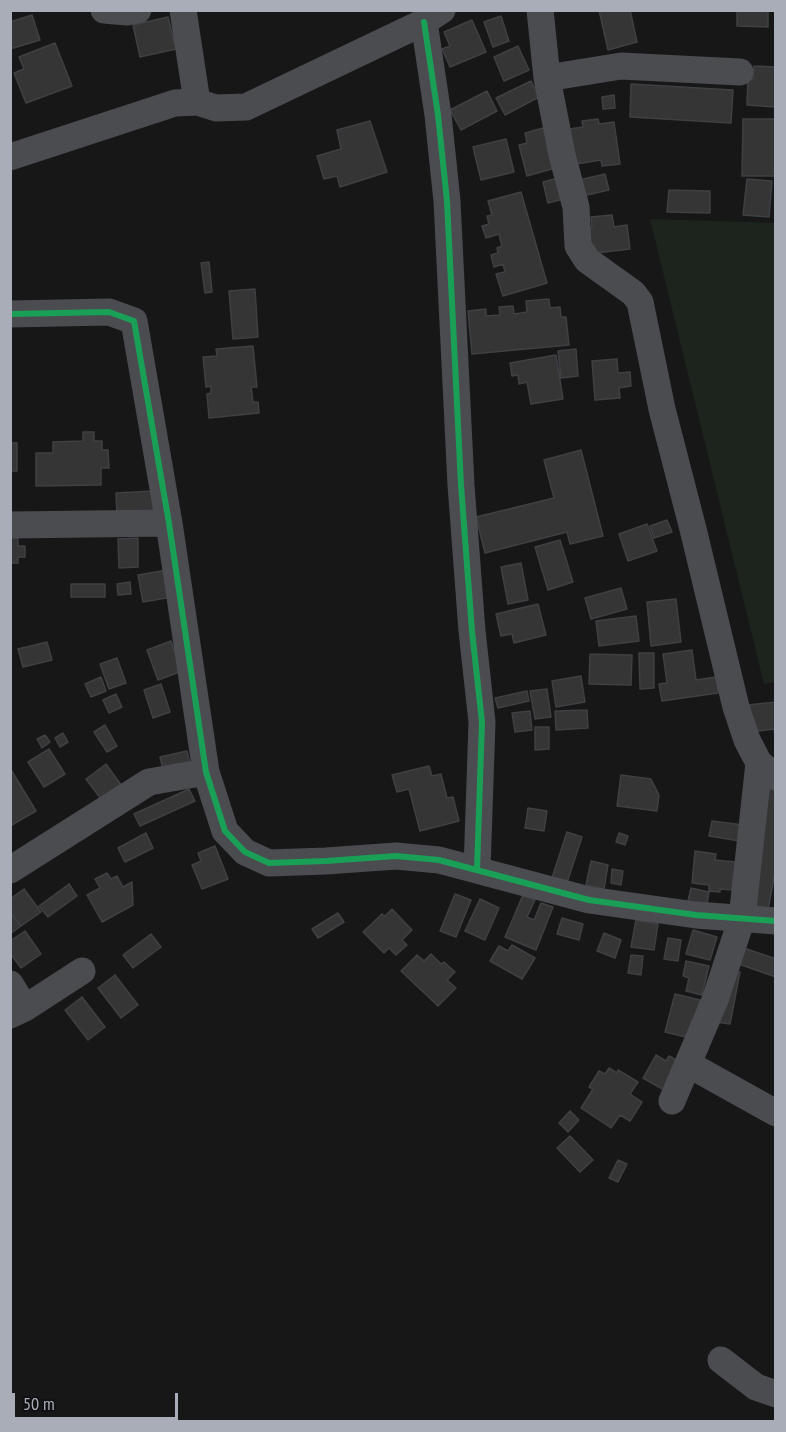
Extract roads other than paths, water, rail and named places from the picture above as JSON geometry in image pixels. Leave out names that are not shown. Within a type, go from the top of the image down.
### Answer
[{"type":"street","points":[[104,10],[127,12],[138,10]]},
{"type":"street","points":[[183,10],[197,102]]},
{"type":"street","points":[[540,10],[547,78],[562,154],[576,207],[578,246],[587,260],[633,293],[640,302],[662,409],[736,706],[747,740],[767,770],[742,918],[715,1000],[672,1101]]},
{"type":"street","points":[[10,157],[175,103],[197,102],[216,108],[246,107],[433,16],[438,115],[447,201],[461,485],[472,631],[482,722],[477,870]]},
{"type":"street","points":[[547,78],[621,66],[740,72]]},
{"type":"street","points":[[10,314],[109,312],[134,321],[169,523],[206,772],[225,831],[245,852],[269,863],[396,856],[439,860],[589,900],[696,915],[776,921]]},
{"type":"street","points":[[10,525],[169,523]]},
{"type":"street","points":[[10,870],[149,782],[206,772]]},
{"type":"street","points":[[10,984],[18,1011],[82,971]]},
{"type":"street","points":[[688,1064],[776,1113]]},
{"type":"street","points":[[721,1360],[756,1387],[776,1394]]}]
